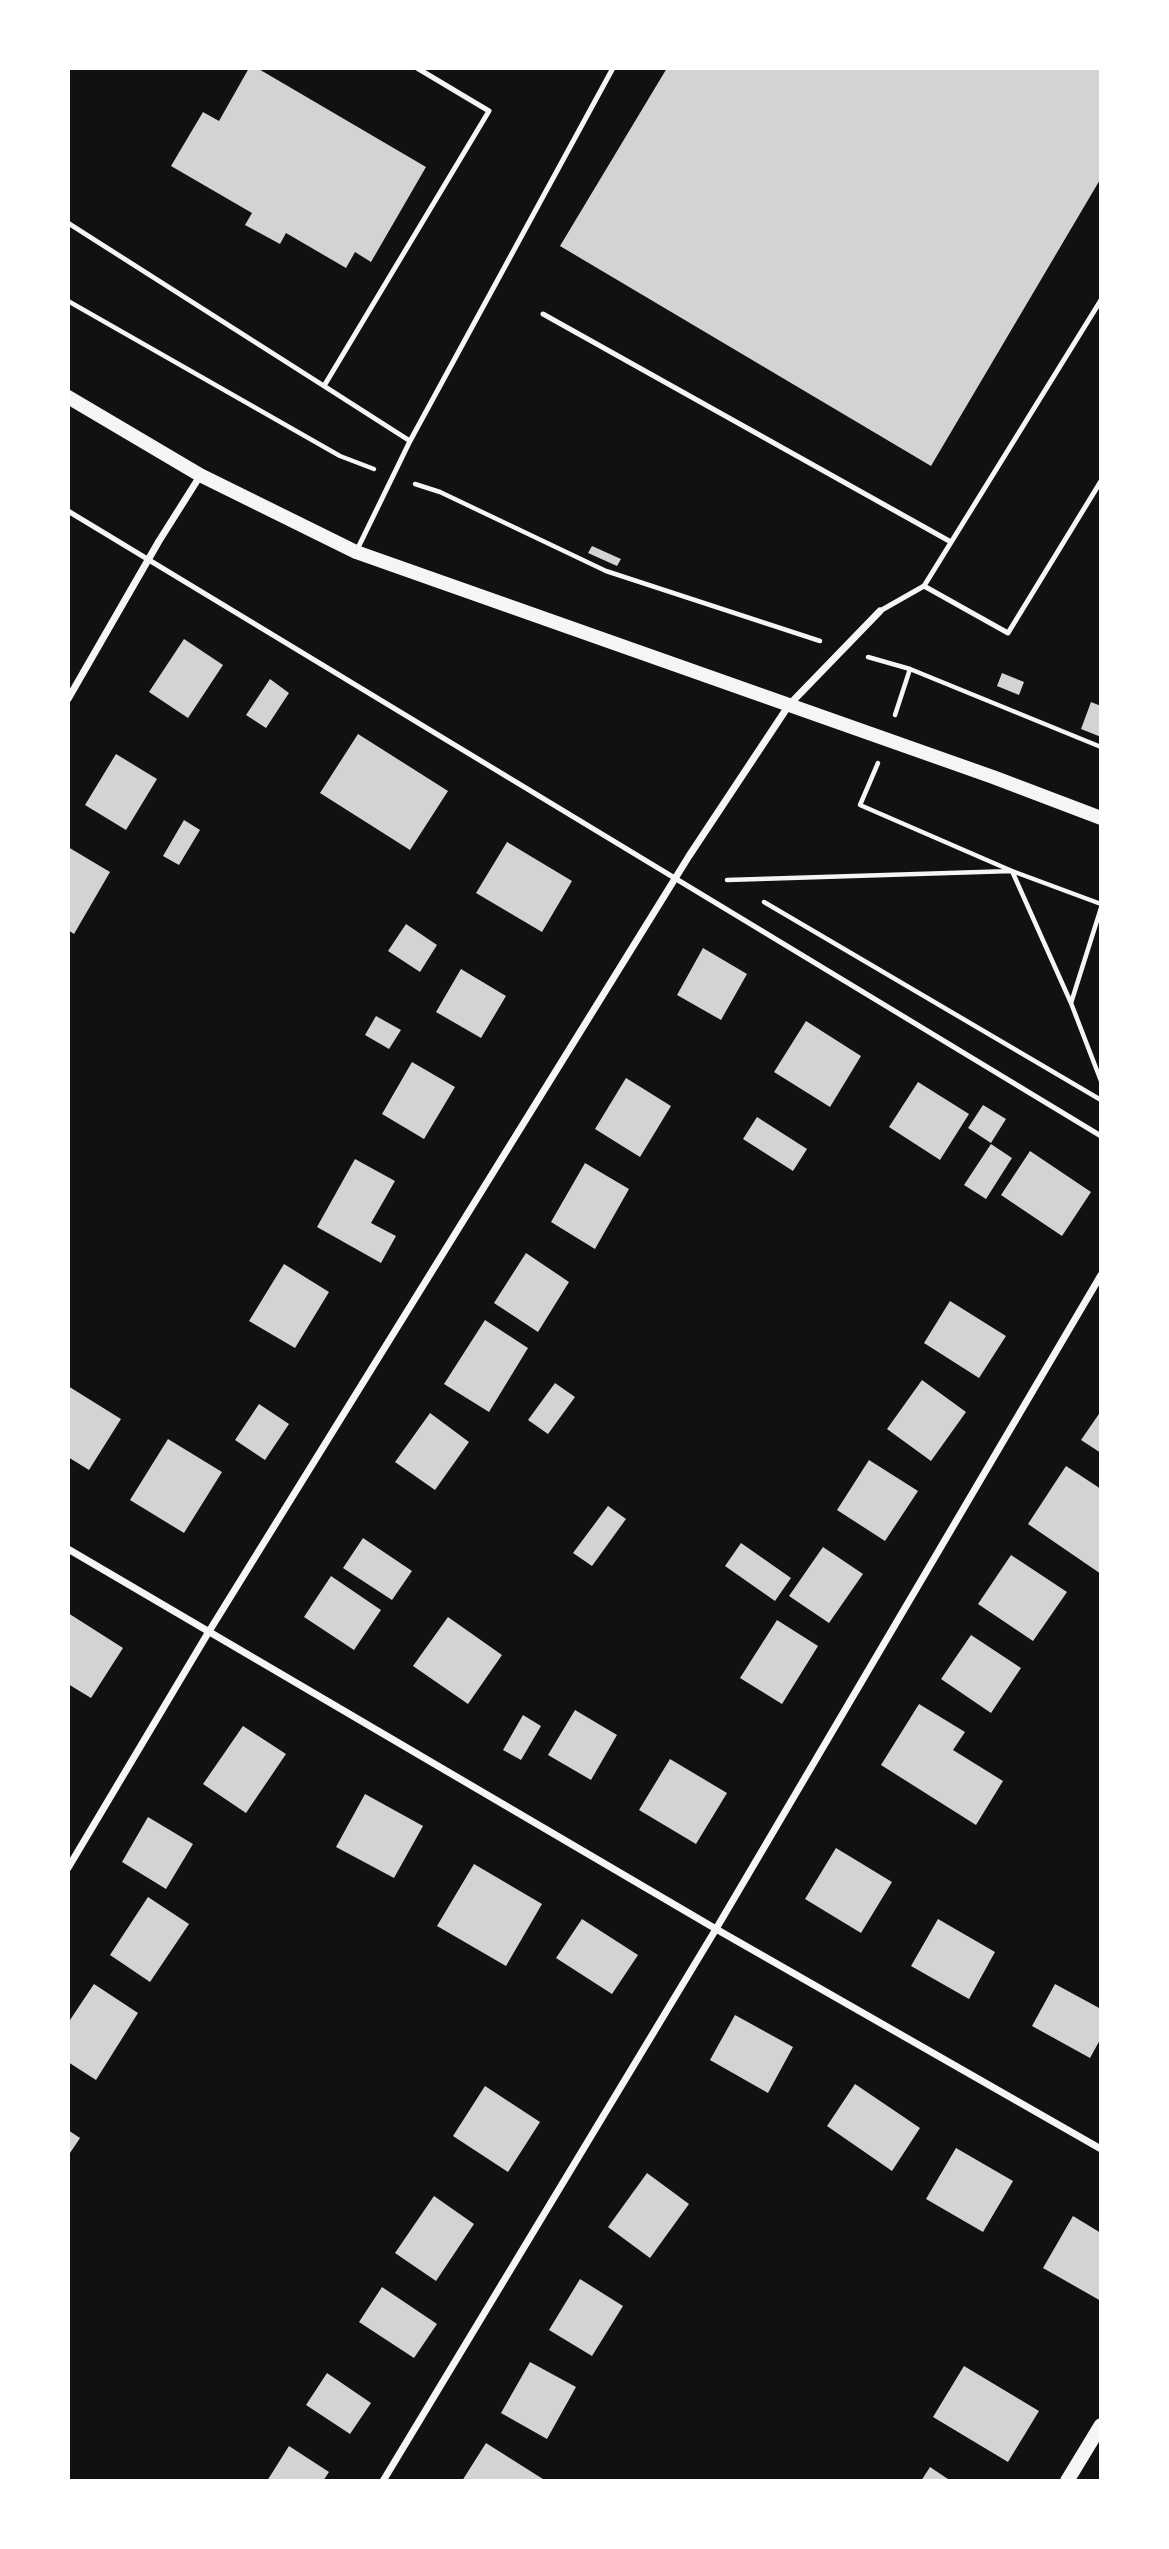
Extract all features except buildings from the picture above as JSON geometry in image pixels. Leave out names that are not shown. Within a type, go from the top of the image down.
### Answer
[{"type":"main road","points":[[68,397],[200,475],[356,552],[1101,818]]},
{"type":"main road","points":[[1068,2481],[1101,2425]]},
{"type":"street","points":[[68,699],[200,475]]},
{"type":"street","points":[[68,1868],[208,1633],[676,877],[789,705],[880,611]]},
{"type":"street","points":[[383,2481],[716,1929],[1101,1275]]},
{"type":"street","points":[[68,1549],[716,1929],[1101,2149]]},
{"type":"lane","points":[[324,386],[489,111],[417,68]]},
{"type":"lane","points":[[356,552],[410,441],[613,68]]},
{"type":"lane","points":[[68,223],[410,441]]},
{"type":"lane","points":[[880,611],[924,586],[1101,300]]},
{"type":"lane","points":[[543,314],[951,542]]},
{"type":"lane","points":[[924,586],[1008,633],[1101,481]]},
{"type":"lane","points":[[68,511],[1101,1136]]},
{"type":"path","points":[[68,301],[340,456],[440,492],[606,571],[910,669],[1101,747]]},
{"type":"path","points":[[910,669],[887,740],[860,805],[1012,871],[1101,906],[1071,1003]]},
{"type":"path","points":[[727,880],[1012,871]]},
{"type":"path","points":[[1012,871],[1071,1003],[1101,1081]]}]
